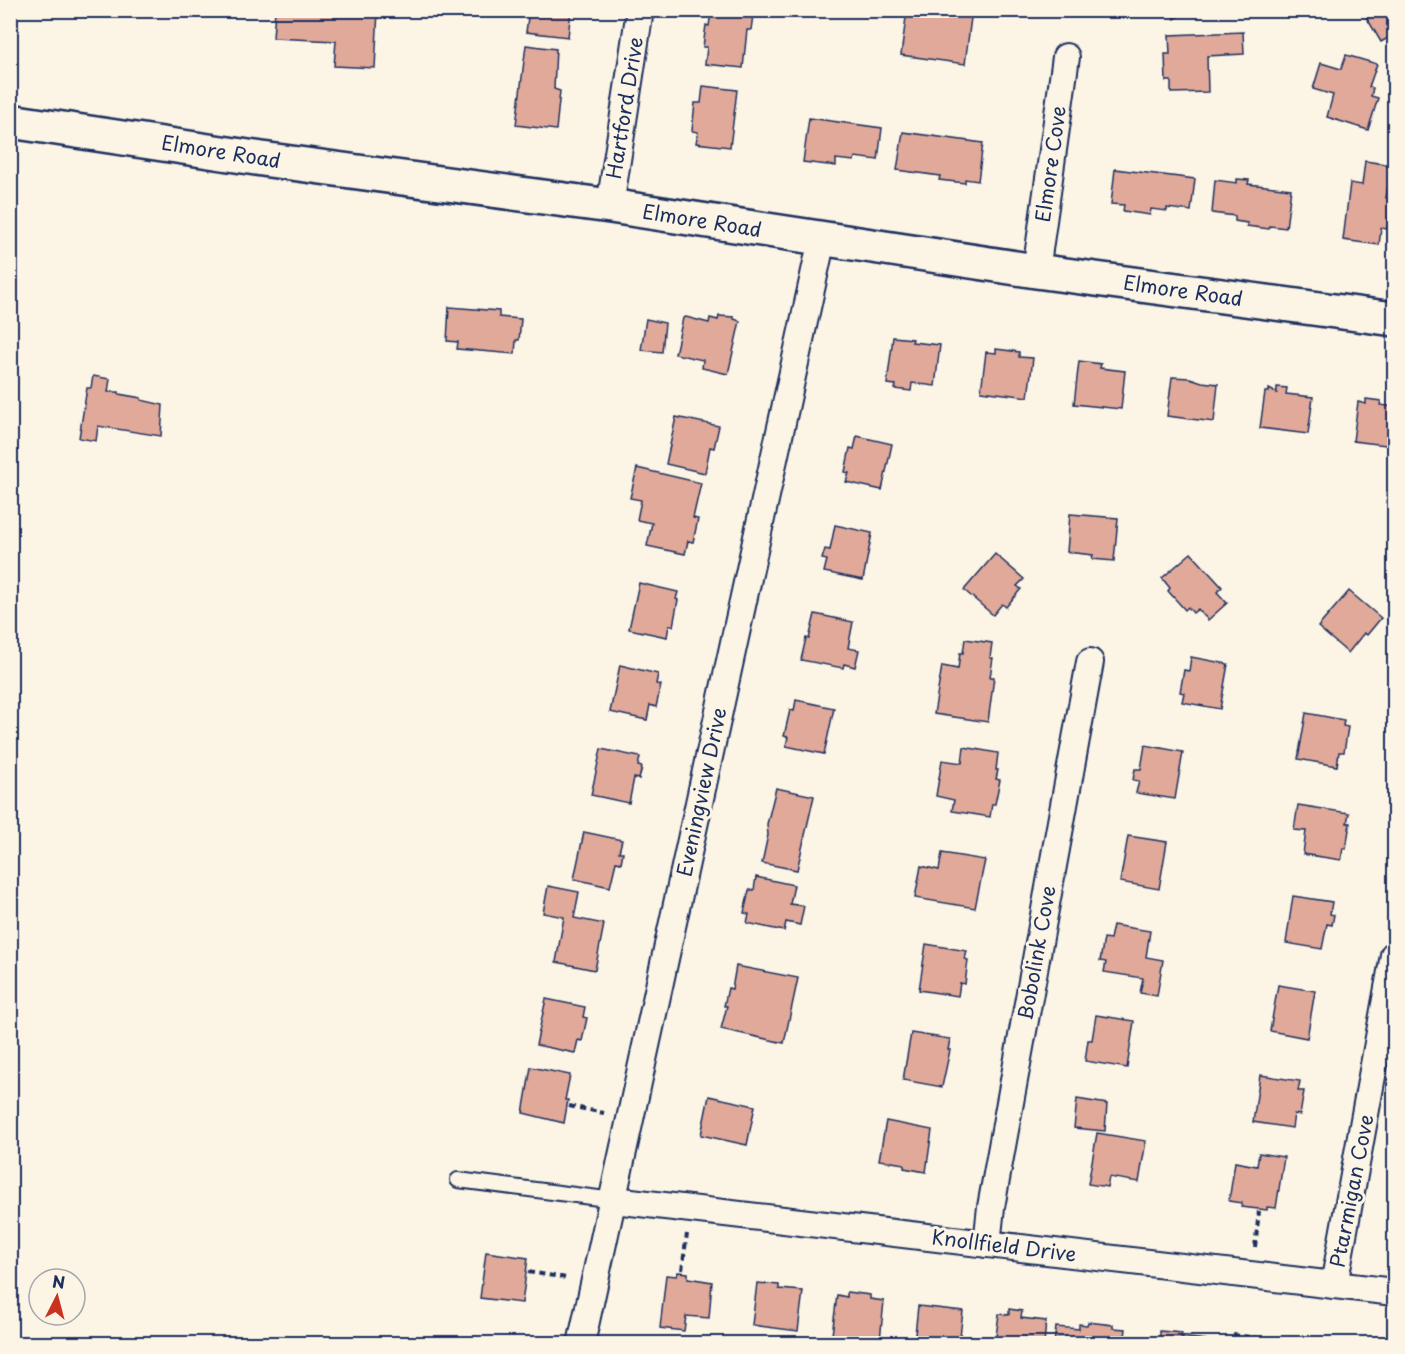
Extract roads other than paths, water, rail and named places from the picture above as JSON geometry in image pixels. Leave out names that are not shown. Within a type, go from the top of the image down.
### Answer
[{"type":"street","name":"Hartford Drive","points":[[610,206],[640,10]]},
{"type":"street","name":"Elmore Cove","points":[[1036,271],[1066,57]]},
{"type":"street","name":"Elmore Road","points":[[10,121],[269,160],[610,206],[1036,271],[1395,319]]},
{"type":"street","name":"Eveningview Drive","points":[[582,1344],[822,239]]},
{"type":"street","name":"Bobolink Cove","points":[[987,1244],[991,1207],[1090,662]]},
{"type":"street","name":"Ptarmigan Cove","points":[[1334,1285],[1395,955]]},
{"type":"street","name":"Knollfield Drive","points":[[614,1200],[1395,1292]]},
{"type":"lane","points":[[458,1180],[614,1200]]}]
